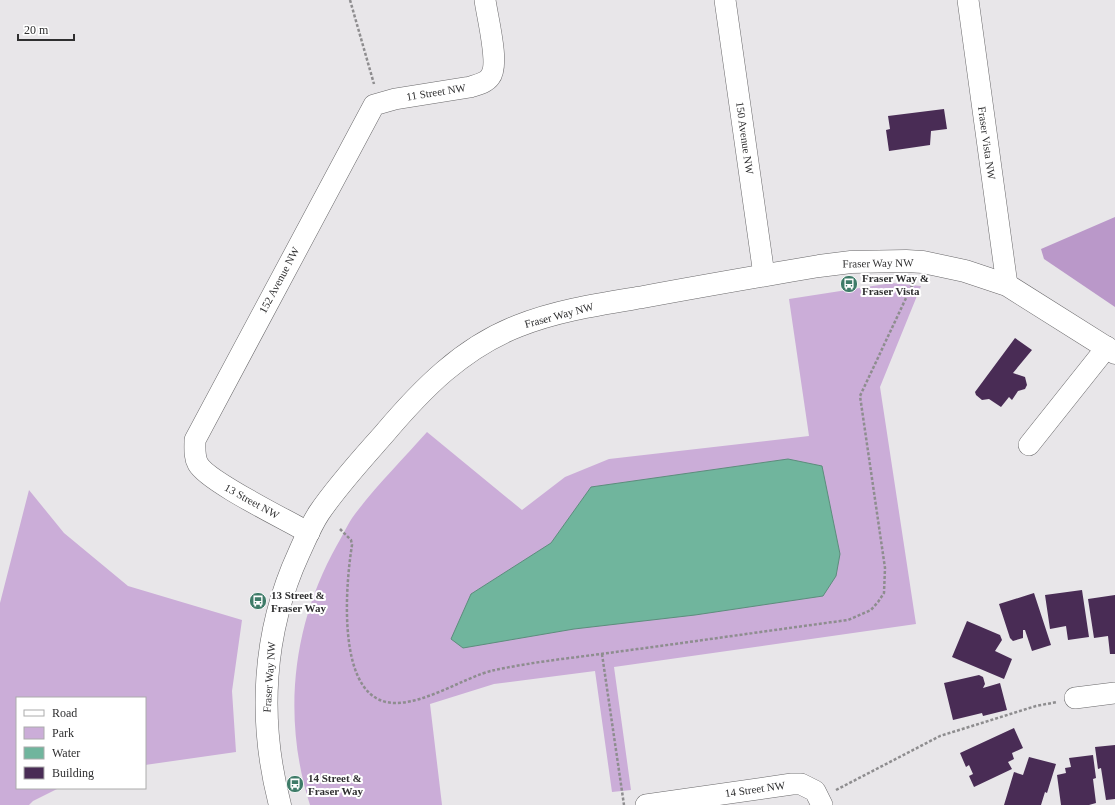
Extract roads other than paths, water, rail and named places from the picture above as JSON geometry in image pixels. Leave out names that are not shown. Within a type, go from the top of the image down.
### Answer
[{"type":"street","name":"11 Street NW","points":[[380,102],[470,87],[481,83],[490,77],[494,67],[485,0]]},
{"type":"street","name":"150 Avenue NW","points":[[725,0],[764,275]]},
{"type":"street","name":"Fraser Vista NW","points":[[974,1],[1007,286]]},
{"type":"street","name":"152 Avenue NW","points":[[198,464],[195,452],[195,440],[198,431],[369,112],[374,105],[380,102]]},
{"type":"street","name":"Fraser Way NW","points":[[280,805],[273,778],[266,722],[268,661],[273,630],[282,597],[308,533],[318,514],[336,491],[417,397],[465,354],[516,326],[563,312],[764,275],[850,262],[882,260],[922,262],[965,272],[1007,286],[1111,350],[1029,445]]},
{"type":"street","name":"13 Street NW","points":[[198,464],[212,479],[308,533]]},
{"type":"street","points":[[1075,698],[1115,693]]},
{"type":"street","name":"14 Street NW","points":[[646,805],[792,784],[801,784],[819,798]]},
{"type":"water","points":[[788,459],[822,466],[840,554],[836,576],[823,596],[695,615],[574,629],[463,648],[451,639],[471,594],[551,543],[591,487]]},
{"type":"place","name":"Fraser Way & Fraser Vista","points":[[849,284]]},
{"type":"place","name":"13 Street & Fraser Way","points":[[258,601]]},
{"type":"place","name":"14 Street & Fraser Way","points":[[295,784]]}]
